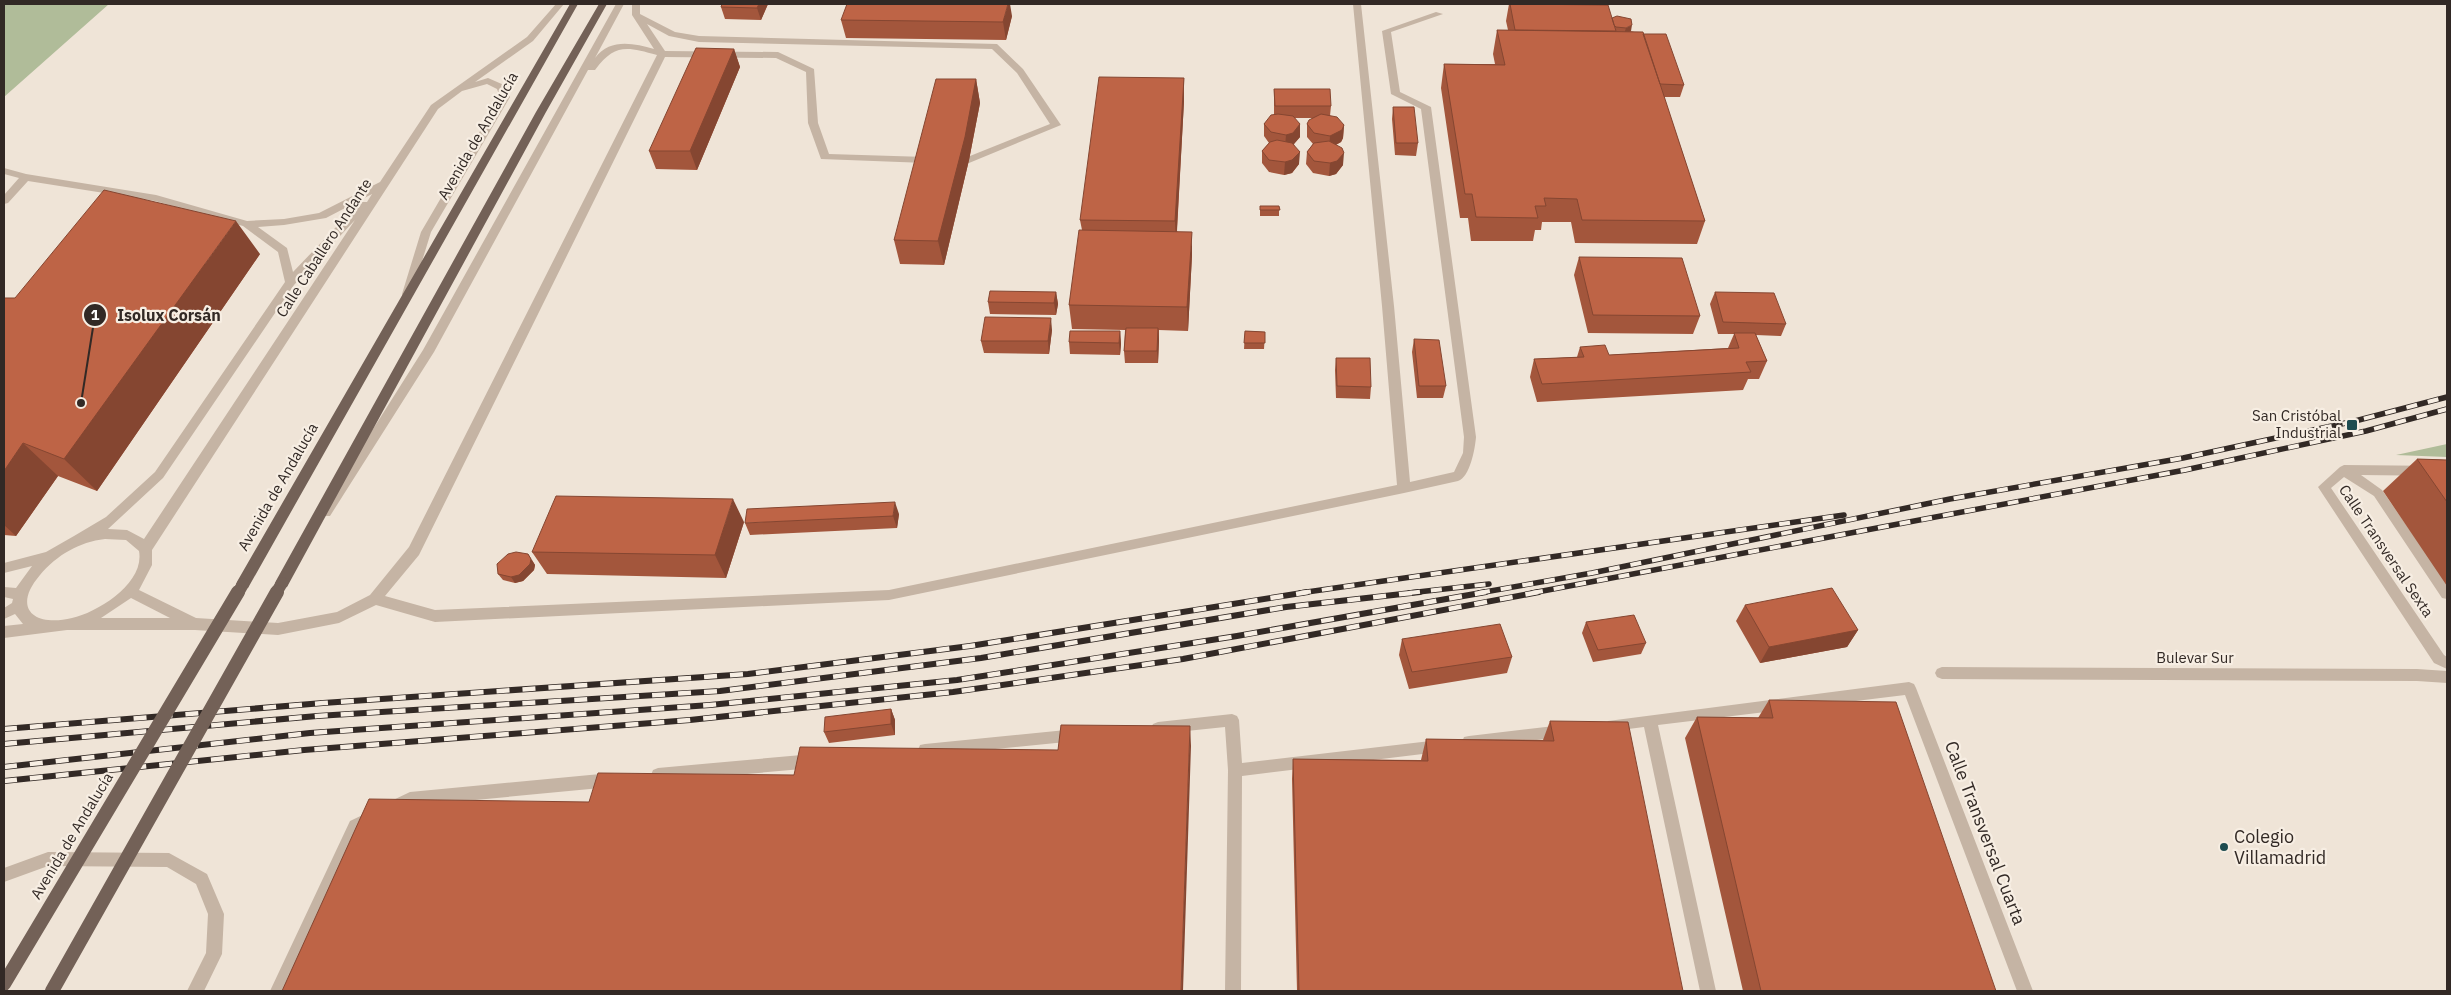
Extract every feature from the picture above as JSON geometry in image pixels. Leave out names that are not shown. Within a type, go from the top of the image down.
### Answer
[{"type":"main road","name":"Avenida de Andalucía","points":[[4,984],[242,584],[574,4]]},
{"type":"main road","points":[[52,991],[282,583],[541,112],[603,4]]},
{"type":"street","points":[[4,171],[26,177],[156,198],[247,224],[284,222],[322,216],[385,182],[434,107],[530,39],[560,4]]},
{"type":"street","points":[[282,583],[428,352],[620,4]]},
{"type":"street","points":[[636,4],[636,15],[662,54]]},
{"type":"street","points":[[1357,4],[1388,306],[1404,488]]},
{"type":"street","points":[[375,599],[435,616],[889,595],[1458,476],[1469,453],[1470,437],[1426,107],[1396,94],[1386,31],[1439,14]]},
{"type":"street","points":[[636,15],[672,34],[699,39],[994,46],[1020,71],[1056,125],[969,160]]},
{"type":"street","points":[[559,115],[601,56],[617,46],[633,46],[662,54],[778,55],[810,71],[814,123],[825,157],[926,160]]},
{"type":"street","points":[[4,632],[67,624],[195,624],[278,629],[339,617],[375,599],[414,551],[662,54]]},
{"type":"street","points":[[406,298],[426,232],[505,97],[501,86],[488,81],[450,94]]},
{"type":"street","points":[[4,201],[26,177]]},
{"type":"street","name":"Calle Caballero Andante","points":[[79,540],[110,521],[159,475],[290,282],[385,182]]},
{"type":"street","name":"Calle Caballero Andante","points":[[145,549],[385,182]]},
{"type":"street","points":[[247,224],[283,250],[290,282]]},
{"type":"street","points":[[2344,470],[2447,471]]},
{"type":"street","name":"Calle Transversal Sexta","points":[[2447,594],[2378,493],[2344,470],[2324,487],[2439,659],[2447,663]]},
{"type":"street","points":[[4,568],[47,557],[79,540],[101,534],[121,534],[137,539],[145,549],[146,562],[141,576],[130,591],[104,610],[89,618],[67,624]]},
{"type":"street","points":[[4,614],[18,600],[28,575],[47,557]]},
{"type":"street","points":[[130,591],[195,624]]},
{"type":"street","points":[[4,592],[18,600],[27,619],[45,626]]},
{"type":"street","name":"Bulevar Sur","points":[[1942,673],[2408,675],[2447,677]]},
{"type":"street","name":"Calle Transversal Cuarta","points":[[1650,720],[1909,688],[2025,991]]},
{"type":"street","points":[[1143,729],[1232,720],[1235,770],[1233,991]]},
{"type":"street","points":[[1600,726],[1650,720],[1708,991]]},
{"type":"street","points":[[1235,770],[1581,728]]},
{"type":"street","points":[[906,752],[1094,734]]},
{"type":"street","points":[[648,776],[826,759]]},
{"type":"street","points":[[278,991],[355,826],[410,799],[628,778]]},
{"type":"street","points":[[4,875],[48,858],[169,860],[202,879],[216,914],[214,954],[195,991]]},
{"type":"green space","points":[[4,4],[109,4],[4,97]]},
{"type":"green space","points":[[2447,444],[2447,457],[2396,455]]},
{"type":"building","points":[[722,4],[759,4],[757,8],[721,7]]},
{"type":"building","points":[[847,4],[1008,4],[1003,22],[841,20]]},
{"type":"building","points":[[1510,4],[1608,5],[1616,31],[1515,30]]},
{"type":"building","points":[[1617,16],[1631,19],[1632,25],[1626,28],[1616,27],[1612,18]]},
{"type":"building","points":[[1497,30],[1643,32],[1705,221],[1582,220],[1577,199],[1544,198],[1546,206],[1535,206],[1538,218],[1476,217],[1472,194],[1465,194],[1444,64],[1505,65]]},
{"type":"building","points":[[1643,34],[1666,34],[1684,85],[1660,84]]},
{"type":"building","points":[[696,48],[734,49],[690,151],[649,151]]},
{"type":"building","points":[[1099,77],[1184,78],[1175,221],[1080,220]]},
{"type":"building","points":[[936,79],[976,79],[965,137],[938,241],[894,240]]},
{"type":"building","points":[[1274,89],[1330,89],[1331,106],[1275,106]]},
{"type":"building","points":[[1393,107],[1414,107],[1418,143],[1396,143]]},
{"type":"building","points":[[1321,114],[1337,117],[1344,125],[1342,130],[1330,136],[1314,133],[1307,124],[1309,120]]},
{"type":"building","points":[[1271,115],[1293,116],[1300,124],[1293,133],[1286,135],[1271,132],[1264,124]]},
{"type":"building","points":[[1277,140],[1292,143],[1300,152],[1292,160],[1285,162],[1269,160],[1262,151],[1270,142]]},
{"type":"building","points":[[1329,141],[1342,148],[1344,153],[1337,161],[1330,163],[1314,161],[1307,152],[1314,143]]},
{"type":"building","points":[[104,190],[236,221],[64,459],[23,443],[4,471],[4,298],[15,298]]},
{"type":"building","points":[[1260,206],[1279,206],[1280,210],[1260,210]]},
{"type":"building","points":[[1079,230],[1192,232],[1187,307],[1069,305]]},
{"type":"building","points":[[1579,257],[1682,258],[1700,316],[1593,315]]},
{"type":"building","points":[[990,291],[1056,292],[1054,303],[988,302]]},
{"type":"building","points":[[1715,292],[1774,293],[1786,324],[1723,322]]},
{"type":"building","points":[[985,317],[1051,318],[1048,341],[981,341]]},
{"type":"building","points":[[1126,328],[1158,328],[1157,351],[1124,351]]},
{"type":"building","points":[[1070,331],[1120,331],[1119,343],[1069,342]]},
{"type":"building","points":[[1245,331],[1265,332],[1265,343],[1244,343]]},
{"type":"building","points":[[1734,333],[1755,333],[1767,361],[1746,362],[1751,372],[1542,384],[1534,359],[1584,357],[1580,347],[1605,345],[1609,355],[1739,348]]},
{"type":"building","points":[[1414,339],[1439,340],[1446,386],[1419,386]]},
{"type":"building","points":[[1336,358],[1370,358],[1371,387],[1337,386]]},
{"type":"building","points":[[2417,459],[2447,460],[2447,502]]},
{"type":"building","points":[[556,496],[733,499],[715,555],[532,552]]},
{"type":"building","points":[[895,502],[893,516],[745,523],[747,509]]},
{"type":"building","points":[[516,552],[528,554],[531,559],[530,564],[519,575],[511,577],[498,574],[497,564],[508,554]]},
{"type":"building","points":[[1832,588],[1858,630],[1769,647],[1745,605]]},
{"type":"building","points":[[1634,615],[1646,643],[1598,650],[1586,622]]},
{"type":"building","points":[[1500,624],[1512,657],[1412,672],[1402,639]]},
{"type":"building","points":[[1769,700],[1896,702],[1996,991],[1761,991],[1697,717],[1773,718]]},
{"type":"building","points":[[891,709],[891,724],[824,732],[825,717]]},
{"type":"building","points":[[1550,721],[1628,722],[1683,991],[1299,991],[1293,759],[1428,761],[1426,739],[1554,741]]},
{"type":"building","points":[[1061,725],[1190,726],[1181,991],[282,991],[369,799],[589,802],[598,773],[794,775],[800,747],[1058,750]]},
{"type":"railway","points":[[1479,593],[1592,573],[1950,499],[2183,458],[2355,421],[2447,397]]},
{"type":"railway","points":[[1532,593],[2185,470],[2366,431],[2447,409]]},
{"type":"railway","points":[[1300,593],[1844,515]]},
{"type":"railway","points":[[1409,593],[1489,584]]},
{"type":"railway","points":[[4,729],[323,703],[748,674],[970,646],[1308,592]]},
{"type":"railway","points":[[4,744],[317,716],[720,691],[981,658],[1286,607],[1420,592]]},
{"type":"railway","points":[[4,767],[310,733],[710,705],[957,680],[1237,636],[1486,592]]},
{"type":"railway","points":[[4,781],[304,750],[690,720],[953,692],[1183,659],[1539,592]]},
{"type":"place","name":"Isolux Corsán","points":[[81,403]]},
{"type":"place","name":"San Cristóbal Industrial","points":[[2352,425]]},
{"type":"place","name":"Colegio Villamadrid","points":[[2224,847]]}]
